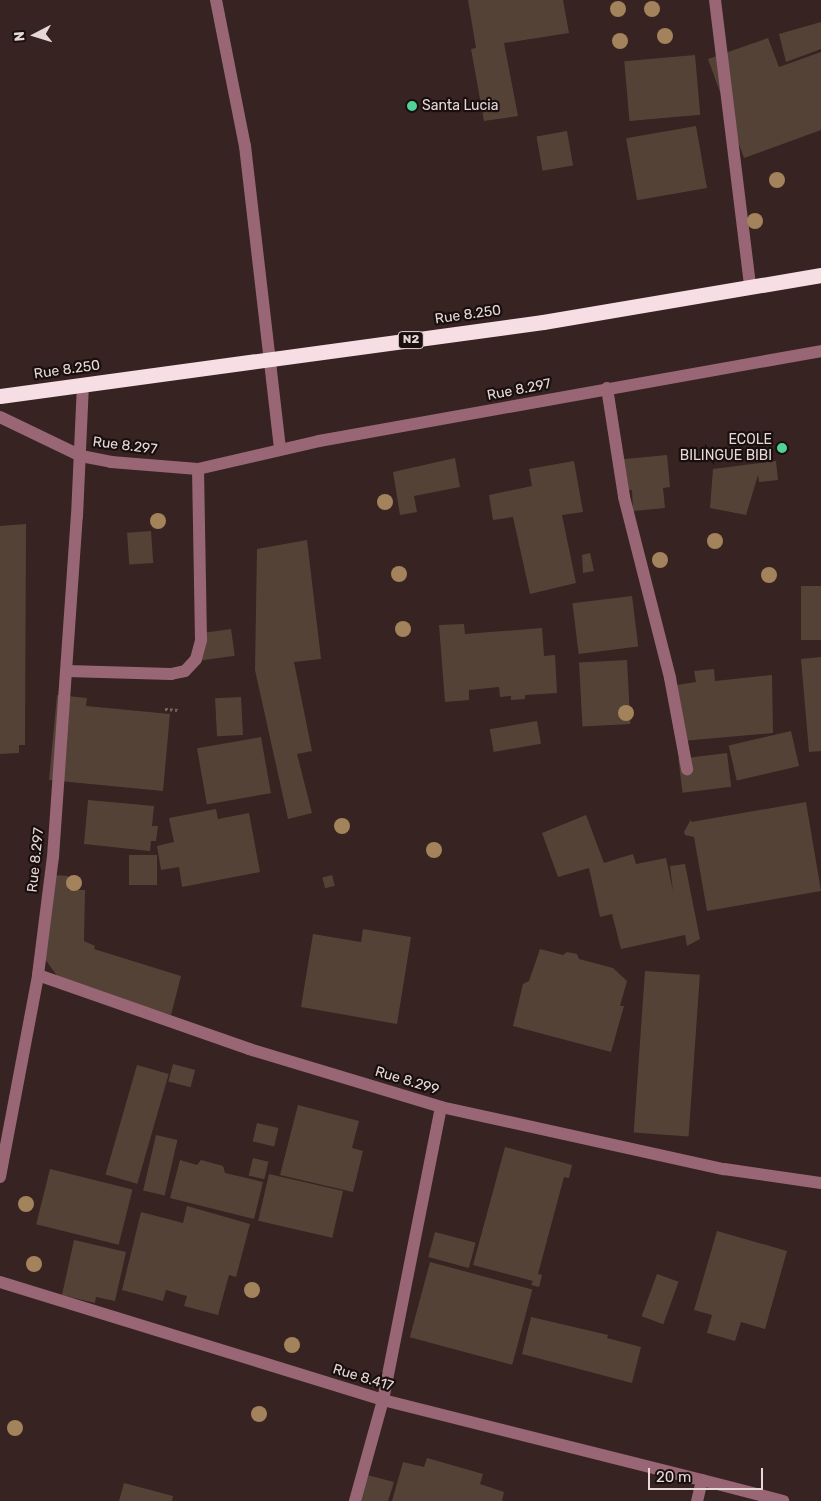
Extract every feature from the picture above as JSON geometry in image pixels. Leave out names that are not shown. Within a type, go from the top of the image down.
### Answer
[{"type":"highway","name":"Rue 8.250","points":[[0,396],[543,322],[821,275]]},
{"type":"street","points":[[216,0],[245,146],[272,359],[280,449]]},
{"type":"street","points":[[715,0],[750,286]]},
{"type":"street","name":"Rue 8.297","points":[[0,1177],[38,975],[53,857],[81,456],[112,462],[198,469],[280,449],[607,388],[821,351]]},
{"type":"street","points":[[1,419],[81,456],[83,384]]},
{"type":"street","points":[[607,388],[624,497],[670,678],[687,769]]},
{"type":"street","points":[[66,671],[171,674],[185,671],[196,659],[201,640],[198,469]]},
{"type":"street","name":"Rue 8.299","points":[[38,975],[249,1049],[441,1106],[383,1400],[355,1501]]},
{"type":"street","points":[[441,1106],[724,1169],[821,1183]]},
{"type":"street","name":"Rue 8.417","points":[[0,1282],[383,1400],[783,1501]]},
{"type":"street","points":[[697,1501],[702,1480]]},
{"type":"path","points":[[165,709],[178,710]]},
{"type":"building","points":[[468,0],[563,0],[569,33],[504,43],[518,116],[484,121],[471,49],[476,48]]},
{"type":"building","points":[[821,22],[821,49],[786,62],[779,34]]},
{"type":"building","points":[[768,38],[779,67],[821,52],[821,130],[744,158],[708,59]]},
{"type":"building","points":[[695,55],[700,115],[629,121],[624,61]]},
{"type":"building","points":[[696,126],[707,188],[637,200],[626,138]]},
{"type":"building","points":[[567,131],[573,165],[543,171],[536,136]]},
{"type":"building","points":[[667,455],[670,487],[663,488],[665,508],[633,511],[632,490],[619,491],[614,460]]},
{"type":"building","points":[[455,458],[460,487],[414,496],[417,512],[400,515],[393,472]]},
{"type":"building","points":[[574,461],[583,512],[562,515],[576,583],[530,594],[513,517],[493,520],[489,495],[532,486],[529,469]]},
{"type":"building","points":[[776,461],[778,480],[759,482],[758,475],[746,515],[710,508],[713,469]]},
{"type":"building","points":[[26,524],[25,745],[19,745],[19,753],[0,754],[0,526]]},
{"type":"building","points":[[151,531],[153,563],[129,565],[127,533]]},
{"type":"building","points":[[307,540],[321,659],[294,662],[312,751],[297,754],[312,813],[288,819],[255,670],[257,549]]},
{"type":"building","points":[[590,553],[594,571],[583,573],[582,555]]},
{"type":"building","points":[[801,586],[821,586],[821,640],[801,640]]},
{"type":"building","points":[[632,596],[638,647],[579,654],[572,603]]},
{"type":"building","points":[[464,624],[465,634],[542,628],[544,656],[555,655],[557,693],[525,695],[525,699],[511,700],[511,696],[500,697],[499,687],[469,690],[469,700],[445,702],[439,625]]},
{"type":"building","points":[[231,629],[235,656],[199,661],[195,634]]},
{"type":"building","points":[[821,657],[821,751],[809,752],[801,659]]},
{"type":"building","points":[[627,660],[630,724],[582,726],[579,663]]},
{"type":"building","points":[[714,669],[715,681],[772,675],[773,733],[682,741],[677,685],[696,682],[694,671]]},
{"type":"building","points":[[57,695],[87,698],[86,706],[170,714],[163,791],[49,780]]},
{"type":"building","points":[[241,697],[243,735],[217,736],[215,698]]},
{"type":"building","points":[[537,721],[541,744],[494,752],[490,729]]},
{"type":"building","points":[[791,731],[799,766],[737,780],[729,745]]},
{"type":"building","points":[[261,737],[271,793],[207,804],[197,748]]},
{"type":"building","points":[[727,753],[731,787],[683,793],[678,759]]},
{"type":"building","points":[[88,800],[154,806],[152,826],[158,826],[156,841],[151,841],[150,851],[84,844]]},
{"type":"building","points":[[806,802],[821,891],[707,911],[694,837],[685,835],[684,832],[691,819],[691,822]]},
{"type":"building","points":[[216,809],[218,819],[249,813],[260,872],[182,887],[179,867],[161,870],[157,846],[174,842],[169,818]]},
{"type":"building","points":[[586,815],[604,863],[633,854],[636,864],[666,858],[673,891],[670,866],[685,864],[700,939],[687,946],[685,935],[621,949],[612,914],[600,917],[589,868],[558,877],[542,833]]},
{"type":"building","points":[[129,855],[157,855],[157,885],[129,885]]},
{"type":"building","points":[[53,875],[68,876],[68,890],[85,890],[84,941],[95,946],[94,949],[181,976],[171,1015],[60,980],[45,959]]},
{"type":"building","points":[[332,875],[335,886],[325,888],[322,878]]},
{"type":"building","points":[[363,929],[411,937],[397,1024],[301,1007],[313,934],[361,942]]},
{"type":"building","points":[[540,949],[563,955],[567,952],[577,954],[579,959],[613,968],[627,981],[620,1006],[624,1006],[611,1052],[513,1026],[523,984],[529,981]]},
{"type":"building","points":[[645,971],[700,975],[689,1136],[634,1133]]},
{"type":"building","points":[[173,1064],[195,1070],[191,1087],[168,1081]]},
{"type":"building","points":[[137,1065],[169,1074],[137,1184],[106,1175]]},
{"type":"building","points":[[298,1105],[359,1121],[352,1148],[363,1151],[353,1192],[280,1175]]},
{"type":"building","points":[[257,1123],[278,1128],[274,1146],[253,1142]]},
{"type":"building","points":[[156,1135],[177,1140],[165,1195],[143,1191]]},
{"type":"building","points":[[505,1147],[572,1165],[569,1178],[564,1177],[538,1274],[542,1275],[539,1287],[531,1285],[533,1281],[473,1265]]},
{"type":"building","points":[[253,1158],[269,1162],[264,1179],[249,1175]]},
{"type":"building","points":[[180,1160],[197,1165],[201,1160],[223,1166],[225,1173],[263,1182],[254,1219],[170,1198]]},
{"type":"building","points":[[50,1169],[132,1190],[119,1245],[36,1224]]},
{"type":"building","points":[[269,1174],[343,1191],[332,1238],[258,1221]]},
{"type":"building","points":[[187,1206],[250,1224],[236,1277],[229,1275],[218,1315],[184,1306],[187,1296],[166,1290],[163,1301],[122,1290],[141,1212],[183,1223]]},
{"type":"building","points":[[717,1231],[787,1251],[765,1329],[741,1322],[735,1341],[707,1333],[712,1315],[694,1310]]},
{"type":"building","points":[[435,1232],[476,1243],[469,1268],[428,1257]]},
{"type":"building","points":[[74,1240],[126,1252],[115,1301],[96,1297],[95,1303],[62,1295]]},
{"type":"building","points":[[430,1262],[532,1289],[512,1365],[410,1337]]},
{"type":"building","points":[[657,1274],[679,1282],[663,1324],[642,1316]]},
{"type":"building","points":[[531,1317],[608,1335],[607,1338],[641,1347],[632,1383],[522,1354]]},
{"type":"building","points":[[427,1458],[483,1474],[480,1484],[504,1492],[502,1501],[392,1501],[403,1462],[424,1467]]},
{"type":"building","points":[[367,1475],[394,1482],[388,1501],[359,1501]]},
{"type":"building","points":[[124,1483],[173,1496],[172,1501],[119,1501]]},
{"type":"place","name":"Santa Lucia","points":[[412,106]]},
{"type":"place","name":"ECOLE BILINGUE BIBI","points":[[782,448]]}]
